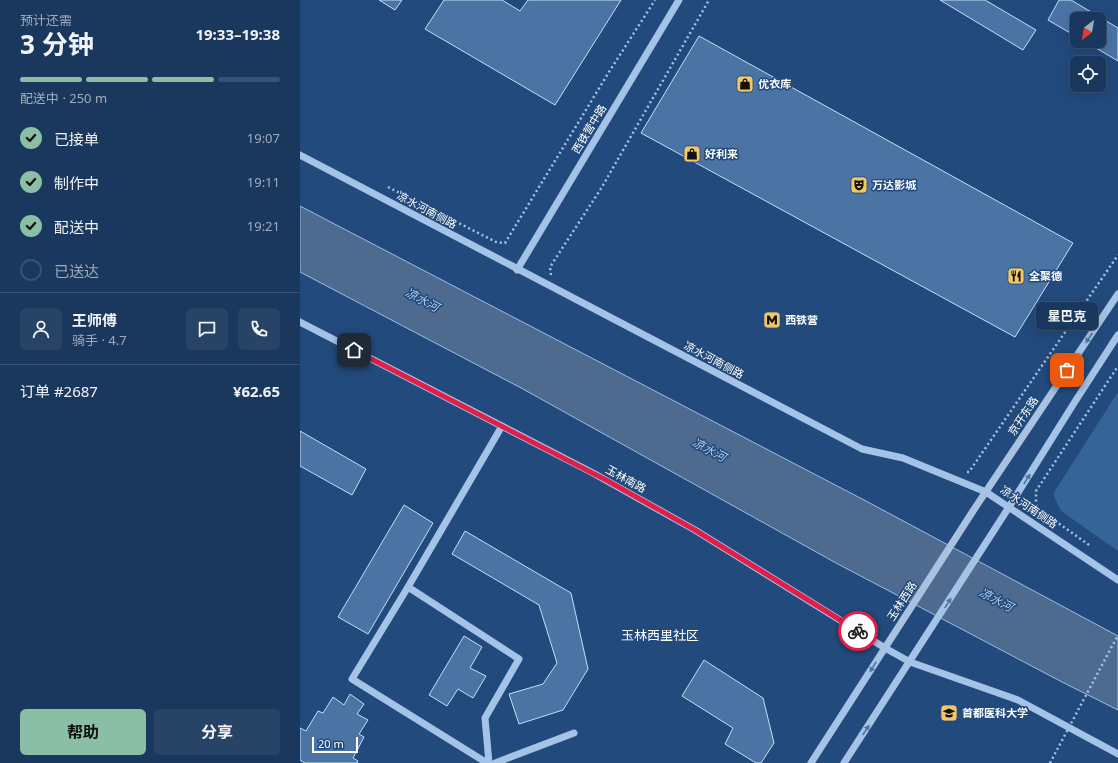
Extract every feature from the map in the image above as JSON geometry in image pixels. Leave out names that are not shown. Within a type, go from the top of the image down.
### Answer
[{"type":"street","name":"西铁营中路","points":[[517,270],[679,0]]},
{"type":"street","name":"凉水河南侧路","points":[[300,155],[862,450],[903,458],[986,492],[1118,580]]},
{"type":"street","name":"京开东路","points":[[973,511],[1118,294]]},
{"type":"street","name":"玉林南路","points":[[300,322],[593,473],[695,530],[910,662],[1018,700],[1118,754]]},
{"type":"street","points":[[844,763],[999,524],[1118,335]]},
{"type":"street","points":[[488,763],[352,679],[408,587],[502,426]]},
{"type":"street","name":"玉林西路","points":[[811,763],[973,511]]},
{"type":"street","points":[[408,587],[519,659],[484,718],[488,763]]},
{"type":"street","points":[[495,763],[574,733]]},
{"type":"path","points":[[384,185],[496,242],[505,243],[609,72],[655,0]]},
{"type":"path","points":[[557,278],[551,275],[550,267],[602,187],[709,0]]},
{"type":"path","points":[[963,470],[969,472],[1118,255]]},
{"type":"path","points":[[1094,549],[1040,510],[1036,504],[1036,491],[1118,366]]},
{"type":"path","points":[[1050,763],[1118,635]]},
{"type":"shaded area","points":[[1118,392],[1118,551],[1061,511],[1053,494]]},
{"type":"water","name":"凉水河","points":[[300,206],[866,501],[1118,636],[1118,710],[836,563],[523,389],[300,272]]},
{"type":"building","points":[[379,0],[402,0],[395,10]]},
{"type":"building","points":[[444,0],[502,0],[520,11],[528,0],[621,0],[555,105],[425,29]]},
{"type":"building","points":[[940,0],[985,0],[1036,30],[1023,50]]},
{"type":"building","points":[[1059,0],[1071,0],[1091,12],[1070,12],[1070,33],[1048,20]]},
{"type":"building","points":[[1106,21],[1118,28],[1118,61],[1096,48],[1106,48]]},
{"type":"building","points":[[699,36],[1073,243],[1015,337],[641,133]]},
{"type":"building","points":[[300,431],[366,469],[352,495],[300,466]]},
{"type":"building","points":[[404,505],[433,523],[368,634],[338,617]]},
{"type":"building","points":[[465,531],[571,593],[588,669],[563,710],[519,724],[509,694],[543,684],[557,663],[539,605],[452,554]]},
{"type":"building","points":[[464,636],[482,647],[470,668],[486,676],[473,698],[458,689],[447,706],[429,695]]},
{"type":"building","points":[[704,660],[763,698],[774,743],[761,763],[756,763],[725,744],[733,728],[682,696]]},
{"type":"building","points":[[350,694],[364,704],[357,714],[368,720],[359,734],[364,737],[353,758],[358,761],[357,763],[305,763],[300,760],[300,728],[306,731],[318,711],[323,713],[333,697],[344,705]]},
{"type":"way so far","points":[[858,631],[885,648],[973,511],[1067,370]]},
{"type":"place","name":"优衣库","points":[[745,84]]},
{"type":"place","name":"好利来","points":[[692,154]]},
{"type":"place","name":"万达影城","points":[[859,185]]},
{"type":"place","name":"全聚德","points":[[1016,276]]},
{"type":"place","name":"西铁营","points":[[772,320]]},
{"type":"place","name":"星巴克","points":[[1067,370]]},
{"type":"place","name":"首都医科大学","points":[[949,713]]},
{"type":"district","name":"玉林西里社区","points":[[660,635]]},
{"type":"route","points":[[354,350],[606,480],[695,530],[858,631]]}]
